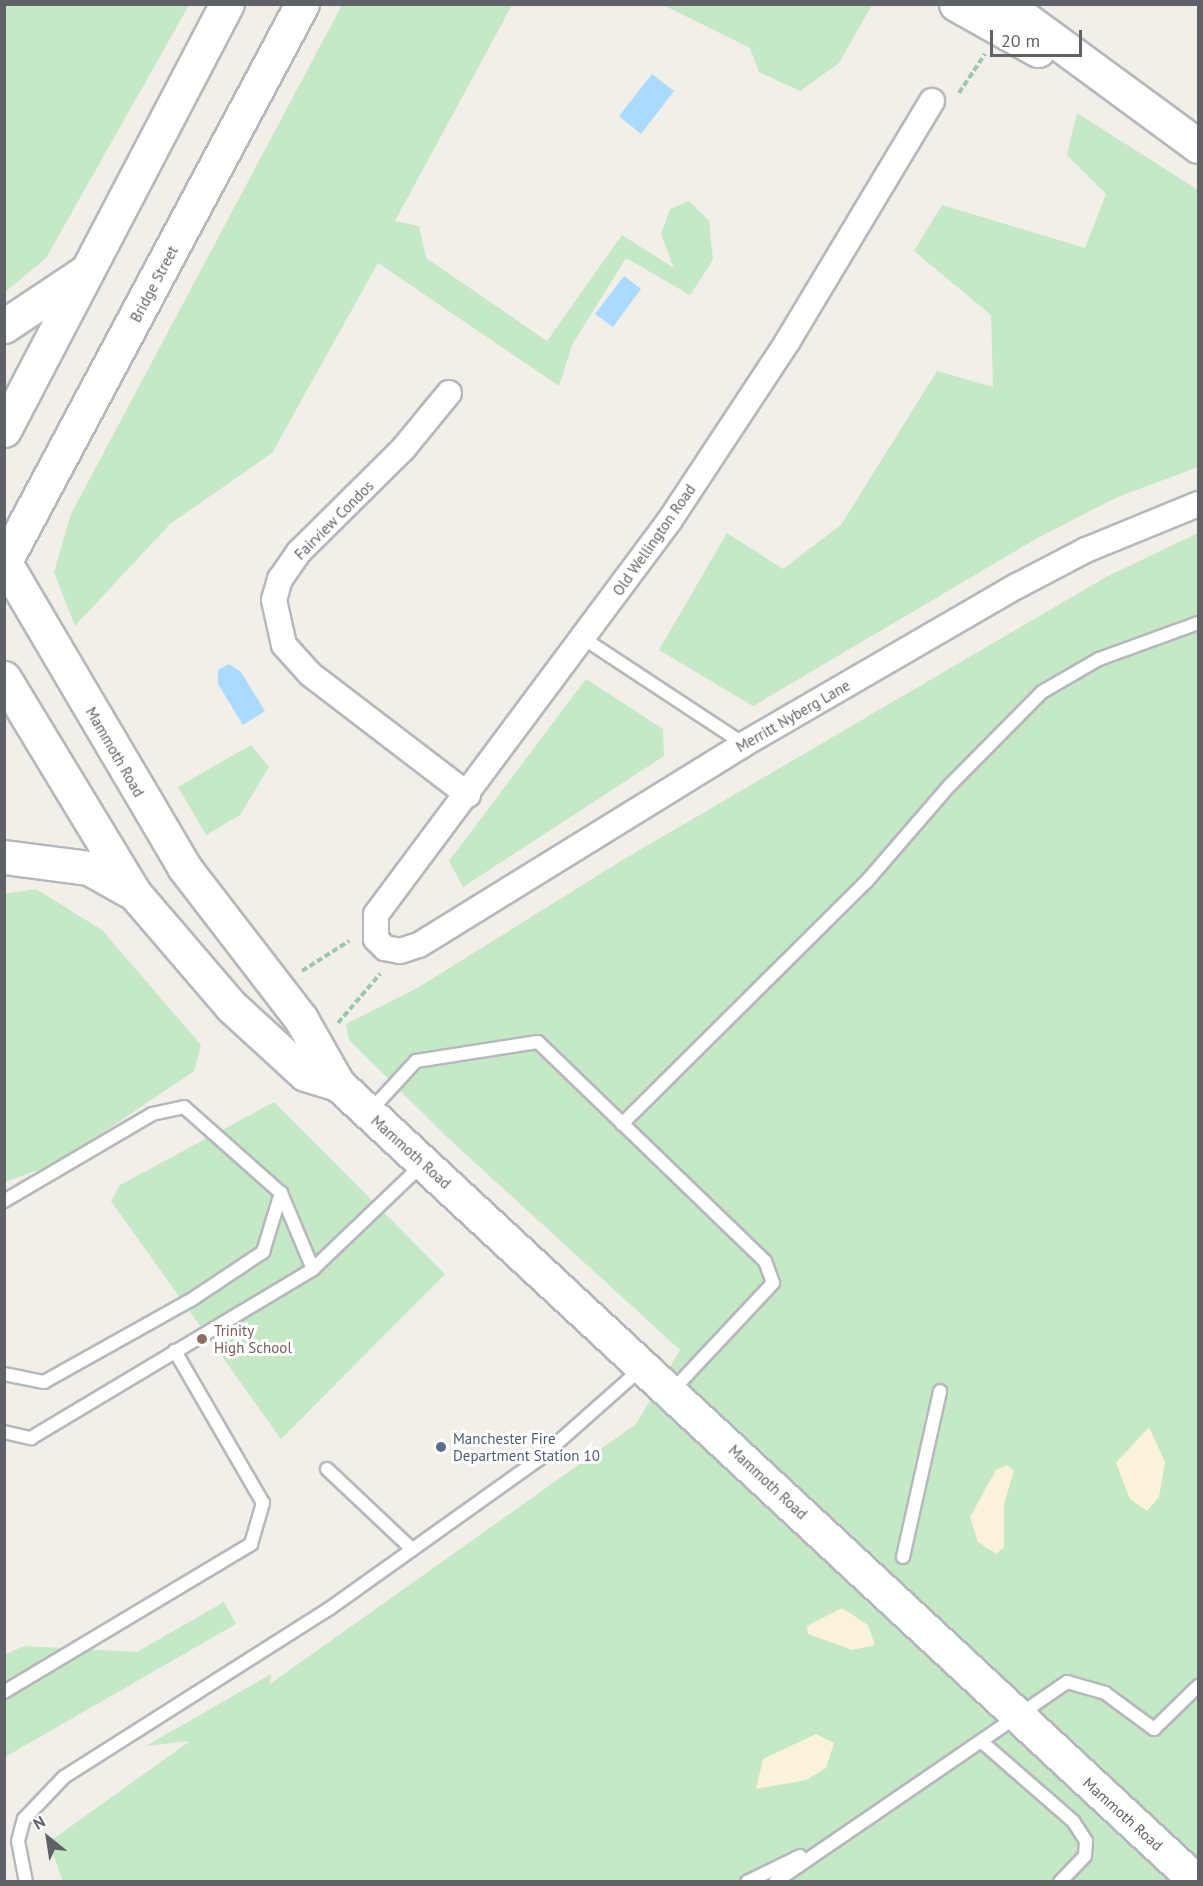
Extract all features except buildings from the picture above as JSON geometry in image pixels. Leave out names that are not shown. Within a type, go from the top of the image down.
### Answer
[{"type":"main road","points":[[4,430],[95,264],[228,4]]},
{"type":"main road","name":"Bridge Street","points":[[5,562],[302,4]]},
{"type":"main road","points":[[956,4],[1127,98]]},
{"type":"main road","points":[[1005,4],[1127,98],[1198,146]]},
{"type":"main road","points":[[4,326],[51,300],[95,264]]},
{"type":"main road","name":"Mammoth Road","points":[[5,562],[184,867],[301,1019],[338,1084],[1015,1715],[1197,1881]]},
{"type":"main road","name":"Mammoth Road","points":[[4,678],[135,894],[231,1006],[306,1074],[338,1084]]},
{"type":"main road","points":[[4,857],[89,868],[135,894]]},
{"type":"street","name":"Old Wellington Road","points":[[373,926],[400,880],[468,795],[583,638],[788,341],[932,101]]},
{"type":"street","name":"Fairview Condos","points":[[449,393],[403,449],[299,552],[280,579],[274,600],[284,645],[310,674],[468,795]]},
{"type":"street","name":"Merritt Nyberg Lane","points":[[400,951],[435,936],[744,744],[1037,576],[1198,504]]},
{"type":"street","points":[[373,926],[385,948],[400,951]]},
{"type":"lane","points":[[622,1124],[867,881],[950,784],[1042,692],[1099,659],[1198,623]]},
{"type":"lane","points":[[583,638],[744,744]]},
{"type":"lane","points":[[368,1113],[416,1061],[538,1042],[765,1261],[773,1283],[671,1392]]},
{"type":"lane","points":[[4,1201],[152,1114],[184,1107],[281,1193],[313,1269]]},
{"type":"lane","points":[[4,1432],[31,1438],[313,1269],[424,1163]]},
{"type":"lane","points":[[4,1374],[44,1382],[191,1300],[263,1252],[281,1193]]},
{"type":"lane","points":[[4,1692],[251,1544],[262,1503],[175,1351]]},
{"type":"lane","points":[[26,1881],[18,1841],[24,1819],[56,1784],[110,1744],[329,1610],[538,1460],[643,1367]]},
{"type":"lane","points":[[903,1557],[940,1391]]},
{"type":"lane","points":[[327,1469],[412,1550]]},
{"type":"lane","points":[[775,1881],[831,1841],[982,1742],[1015,1715],[1067,1682],[1105,1693],[1154,1729],[1198,1686]]},
{"type":"lane","points":[[982,1742],[1073,1821],[1086,1841],[1085,1856],[1060,1881]]},
{"type":"lane","points":[[747,1881],[831,1841]]},
{"type":"path","points":[[932,101],[958,94],[986,52]]},
{"type":"path","points":[[298,973],[373,926]]},
{"type":"path","points":[[335,1026],[400,951]]},
{"type":"green space","points":[[4,5],[189,5],[46,258],[5,292]]},
{"type":"green space","points":[[342,5],[512,5],[395,221],[419,226],[426,258],[547,341],[622,235],[674,268],[661,234],[670,209],[689,201],[709,221],[713,260],[690,295],[626,258],[572,345],[559,386],[378,263],[272,453],[170,524],[75,626],[54,572],[71,514]]},
{"type":"green space","points":[[663,5],[872,5],[839,63],[800,91],[759,72],[750,48]]},
{"type":"green space","points":[[1077,113],[1198,190],[1198,467],[1120,496],[1041,536],[753,706],[659,650],[727,533],[783,569],[841,525],[937,371],[993,387],[991,315],[914,251],[942,205],[1085,248],[1106,194],[1067,155]]},
{"type":"green space","points":[[1198,533],[1198,1881],[63,1882],[49,1842],[190,1741],[146,1746],[271,1674],[270,1684],[636,1424],[680,1350],[448,1138],[349,1040],[346,1024],[419,987],[621,861],[1106,577]]},
{"type":"green space","points":[[586,679],[663,729],[664,756],[463,887],[449,861]]},
{"type":"green space","points":[[251,745],[269,767],[240,815],[206,835],[178,787]]},
{"type":"green space","points":[[36,889],[102,930],[201,1045],[194,1071],[58,1163],[5,1182],[5,894]]},
{"type":"green space","points":[[274,1102],[445,1274],[281,1439],[111,1201],[120,1185]]},
{"type":"green space","points":[[224,1602],[236,1624],[5,1757],[4,1655],[24,1646],[137,1652]]},
{"type":"sand","points":[[1149,1427],[1165,1462],[1159,1497],[1147,1511],[1130,1499],[1116,1463]]},
{"type":"sand","points":[[1007,1465],[1014,1471],[1004,1504],[1004,1547],[996,1554],[978,1542],[970,1517],[996,1470]]},
{"type":"sand","points":[[842,1608],[868,1625],[875,1645],[852,1650],[808,1634],[807,1626]]},
{"type":"sand","points":[[816,1734],[834,1743],[826,1768],[806,1780],[756,1789],[763,1759]]},
{"type":"water","points":[[652,74],[674,91],[641,134],[619,116]]},
{"type":"water","points":[[624,276],[641,289],[613,327],[595,314]]},
{"type":"water","points":[[229,664],[241,672],[265,711],[243,725],[218,684],[218,670]]},
{"type":"place","name":"Trinity High School","points":[[202,1339]]},
{"type":"place","name":"Manchester Fire Department Station 10","points":[[441,1447]]}]
